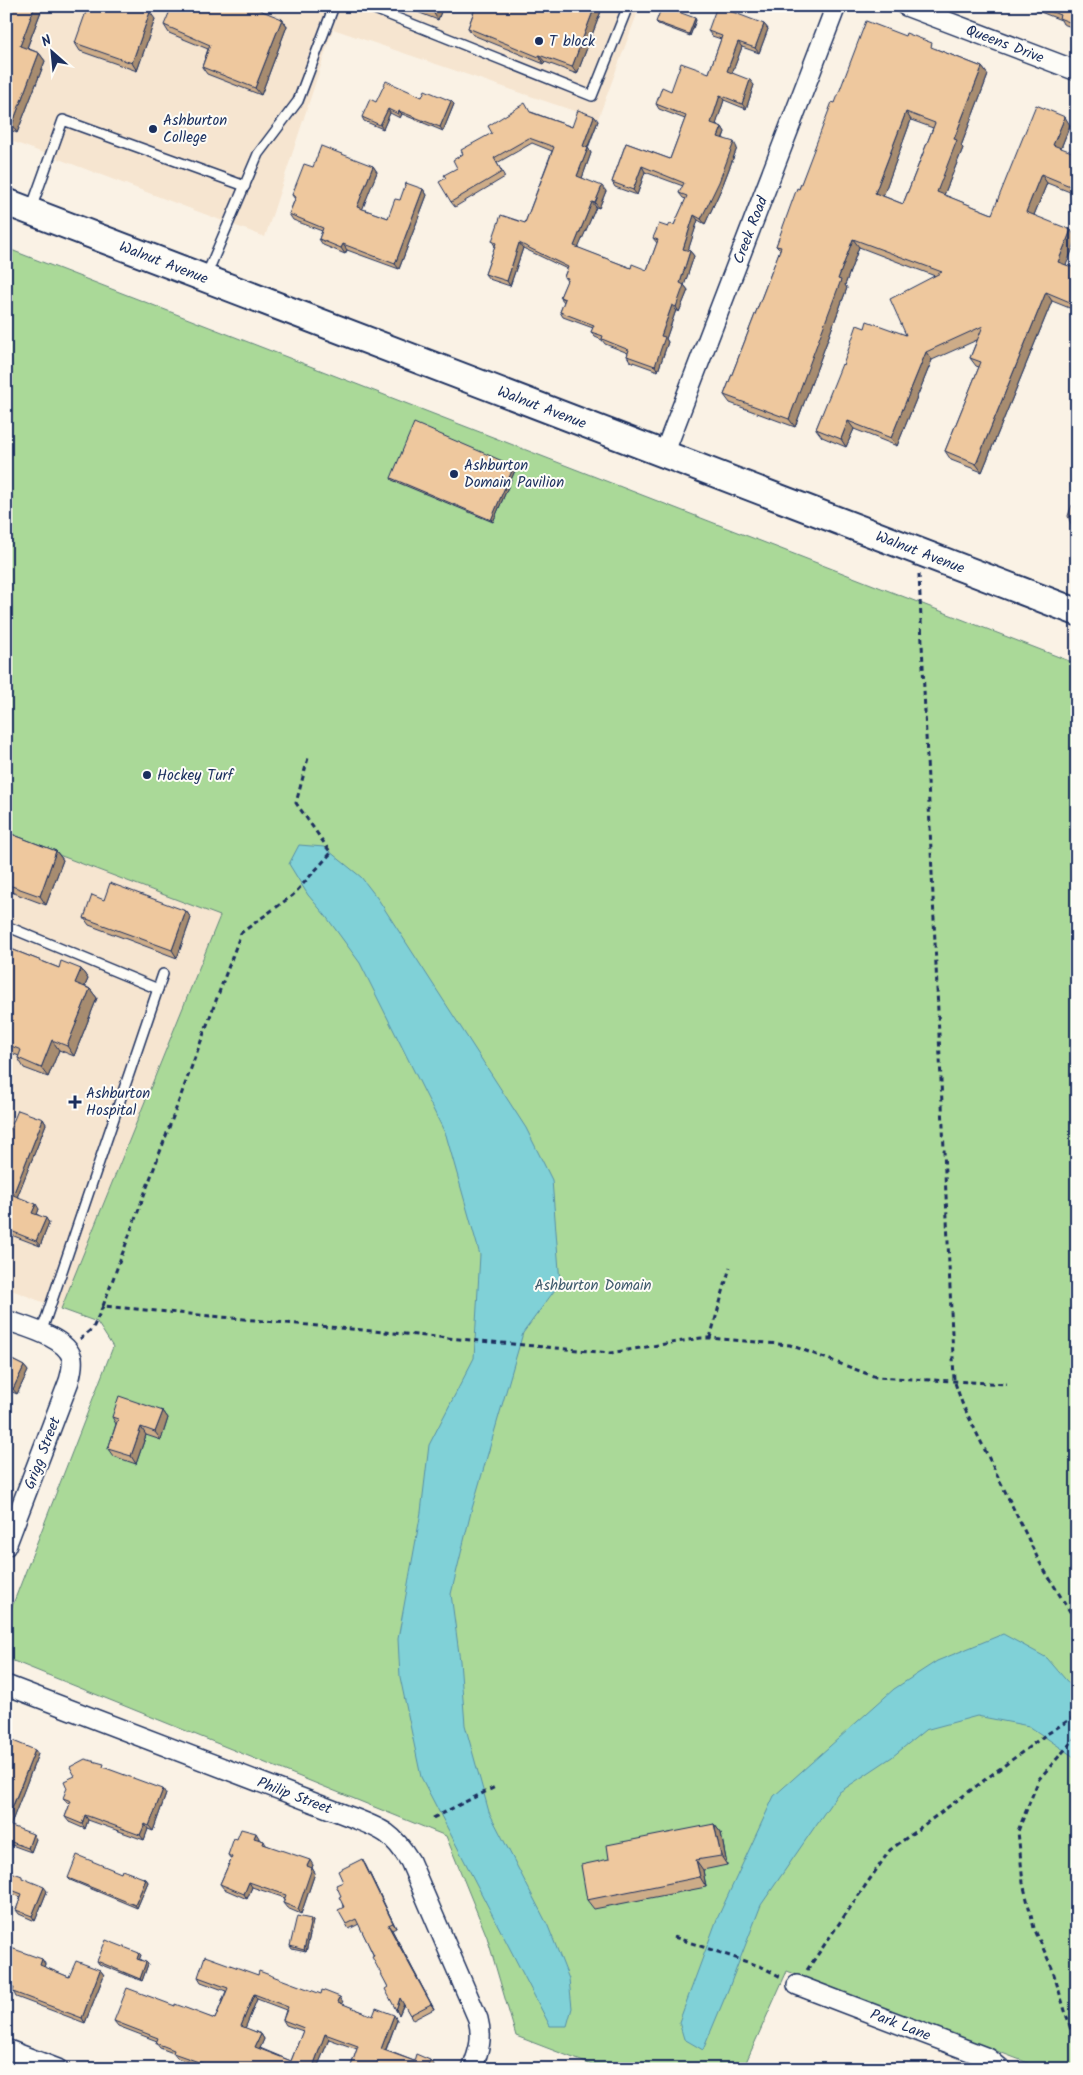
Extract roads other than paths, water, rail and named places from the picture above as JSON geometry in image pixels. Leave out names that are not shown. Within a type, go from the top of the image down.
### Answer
[{"type":"main road","name":"Walnut Avenue","points":[[6,202],[1077,612]]},
{"type":"street","name":"Creek Road","points":[[664,454],[836,6]]},
{"type":"street","name":"Queens Drive","points":[[906,6],[1077,71]]},
{"type":"street","points":[[6,1320],[41,1334]]},
{"type":"street","name":"Grigg Street","points":[[6,1546],[70,1381],[72,1360],[64,1345],[41,1334]]},
{"type":"street","name":"Philip Street","points":[[6,1685],[384,1831],[398,1842],[410,1861],[478,2019],[482,2032],[480,2047],[472,2069]]},
{"type":"street","name":"Park Lane","points":[[797,1986],[988,2058],[1001,2069]]},
{"type":"street","points":[[6,2049],[58,2069]]},
{"type":"lane","points":[[205,278],[258,154],[298,101],[334,6]]},
{"type":"lane","points":[[367,6],[592,96],[628,6]]},
{"type":"lane","points":[[30,212],[64,120],[245,186]]},
{"type":"lane","points":[[6,926],[158,989]]},
{"type":"lane","points":[[41,1334],[163,974]]},
{"type":"water","points":[[299,845],[324,847],[361,877],[378,899],[526,1128],[552,1180],[560,1283],[523,1333],[471,1512],[451,1594],[460,1661],[465,1725],[489,1812],[548,1926],[569,1979],[572,2008],[567,2026],[550,2026],[421,1777],[400,1677],[398,1639],[421,1512],[429,1445],[474,1358],[480,1255],[446,1135],[360,963],[308,895],[289,864]]},
{"type":"water","points":[[1003,1634],[1047,1658],[1077,1693],[1077,1759],[1029,1726],[977,1716],[925,1730],[892,1757],[838,1793],[761,1905],[703,2050],[684,2039],[679,2022],[717,1919],[774,1796],[894,1689],[937,1661]]},
{"type":"place","name":"T block","points":[[539,41]]},
{"type":"place","name":"Ashburton College","points":[[153,129]]},
{"type":"place","name":"Ashburton Domain Pavilion","points":[[454,474]]},
{"type":"place","name":"Hockey Turf","points":[[147,775]]},
{"type":"place","name":"Ashburton Hospital","points":[[75,1102]]},
{"type":"park label","name":"Ashburton Domain","points":[[593,1285]]}]
